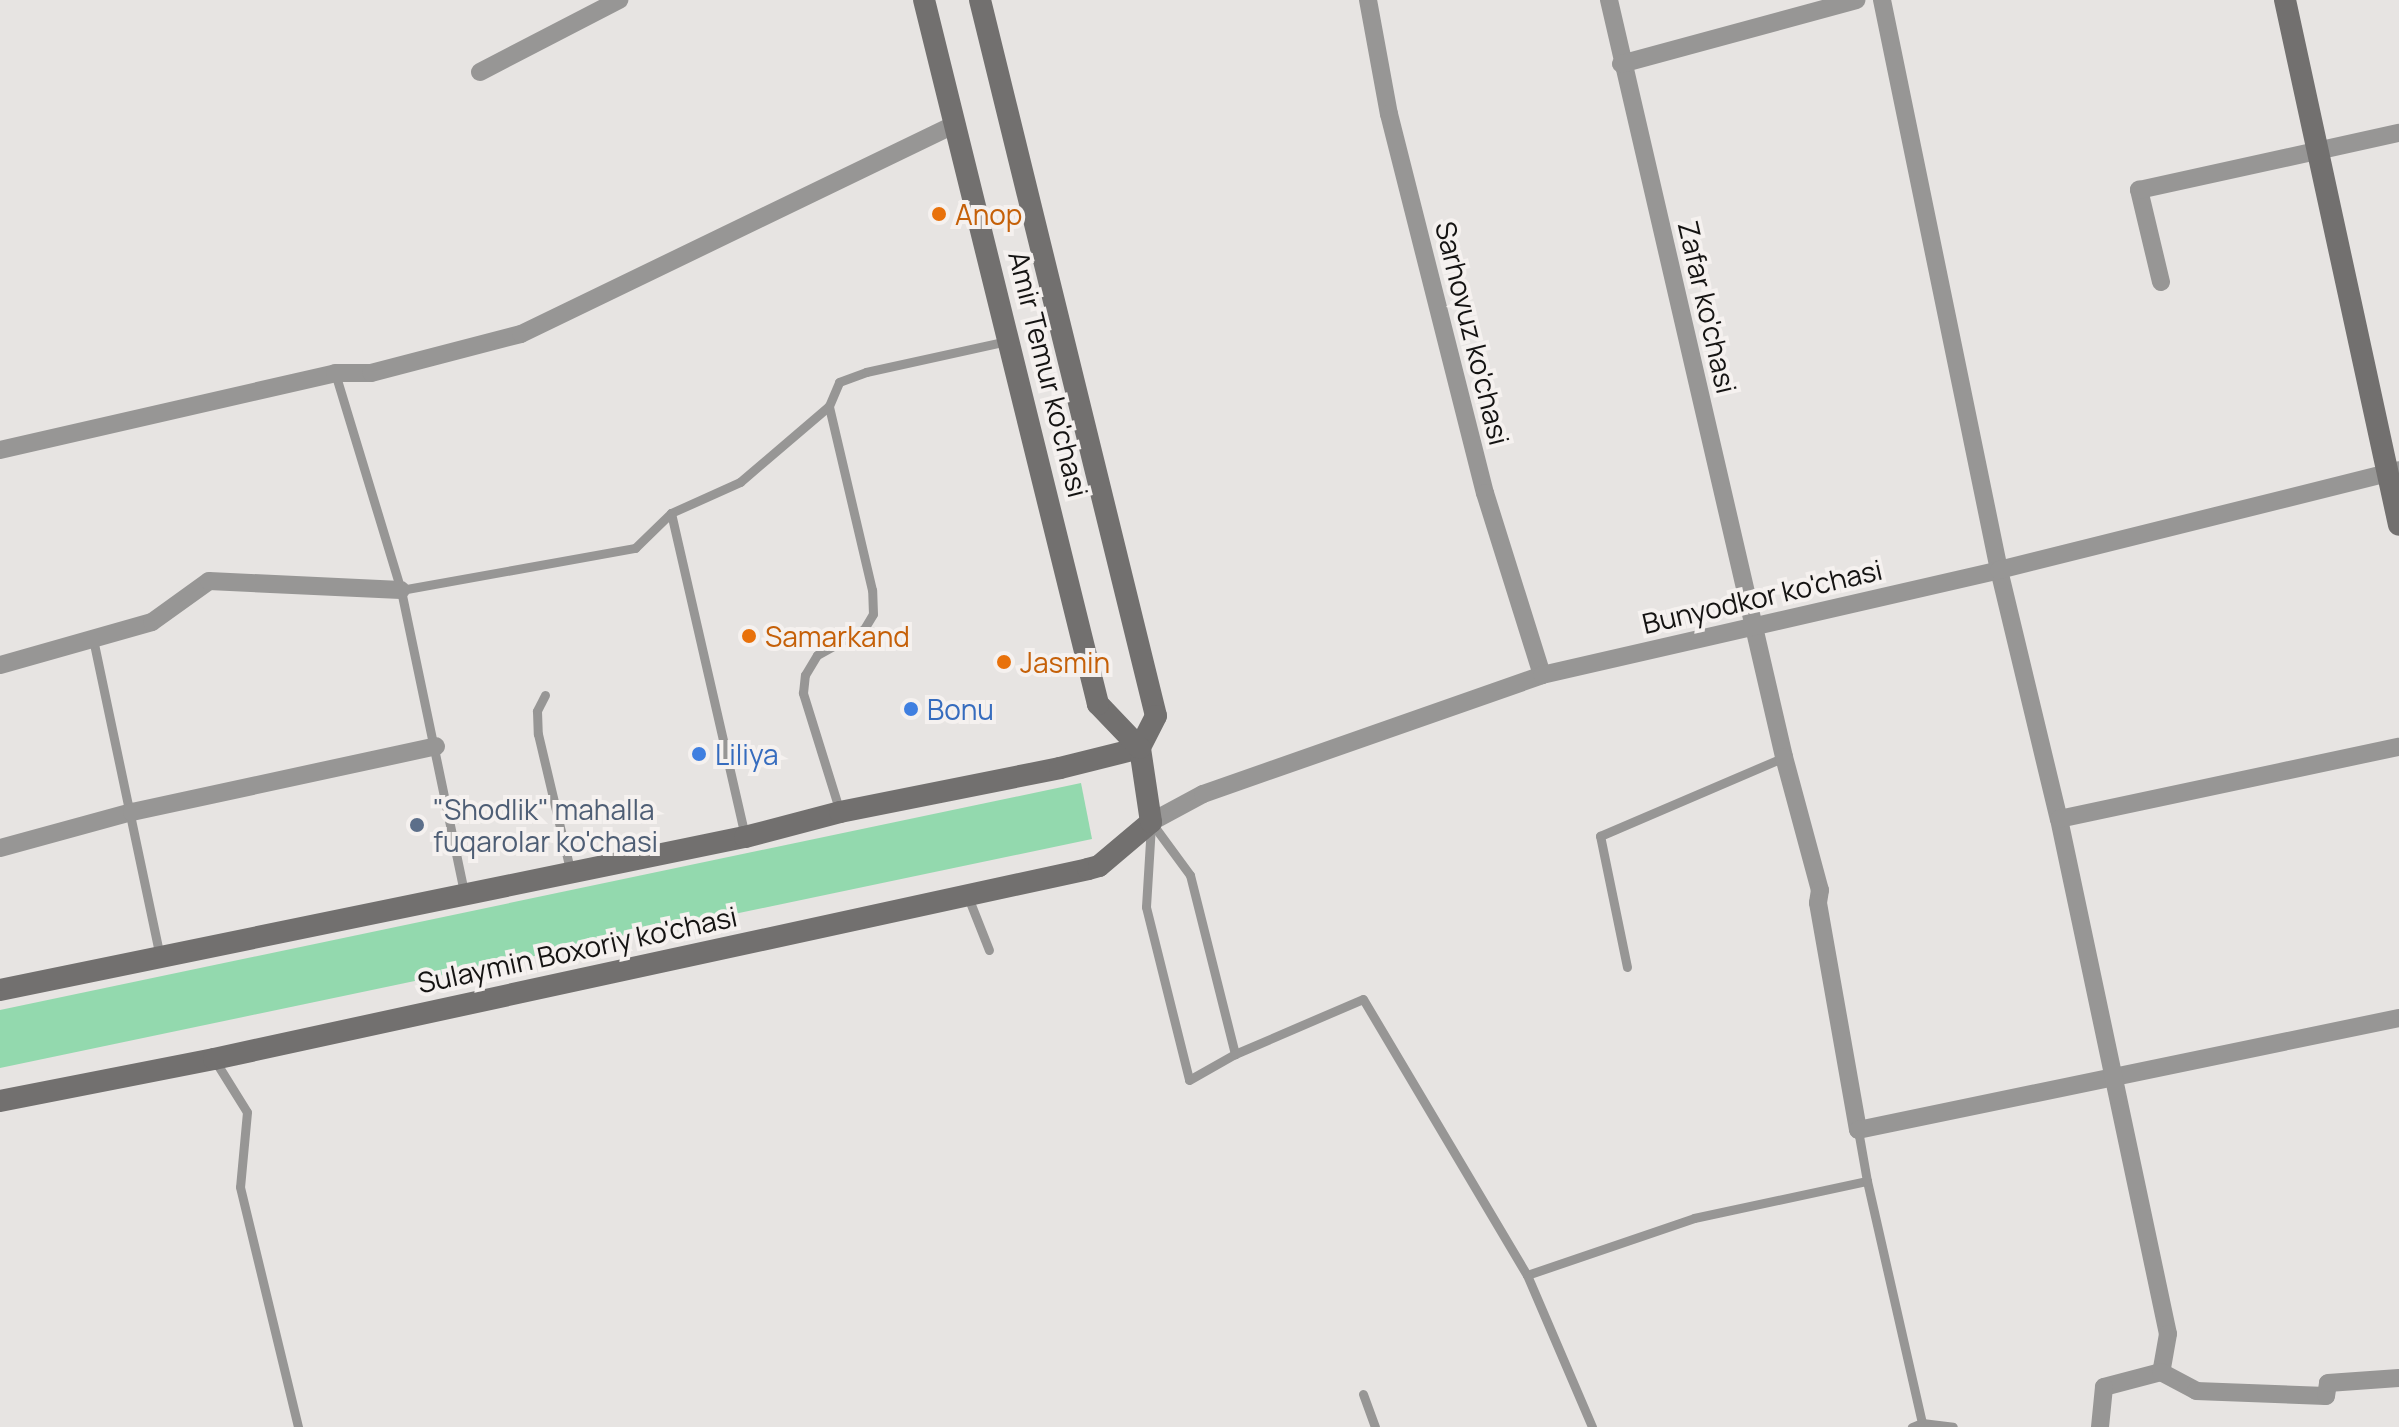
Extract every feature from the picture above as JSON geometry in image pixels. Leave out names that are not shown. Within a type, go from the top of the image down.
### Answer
[{"type":"main road","name":"Amir Temur ko'chasi","points":[[924,0],[1098,704],[1140,748],[1156,716],[980,0]]},
{"type":"main road","points":[[2285,0],[2393,471],[2399,525]]},
{"type":"main road","points":[[0,990],[571,874],[1140,748],[1151,822]]},
{"type":"main road","name":"Sulaymin Boxoriy ko'chasi","points":[[0,1101],[214,1059],[1099,866],[1151,822]]},
{"type":"street","points":[[480,72],[619,0]]},
{"type":"street","name":"Sarhovuz ko'chasi","points":[[1368,0],[1389,114],[1485,493],[1542,675]]},
{"type":"street","name":"Zafar ko'chasi","points":[[1609,0],[1621,64],[1784,757],[1820,890],[1818,903],[1858,1130]]},
{"type":"street","points":[[1621,64],[1856,0]]},
{"type":"street","points":[[1882,0],[1999,570],[2059,819],[2168,1334],[2161,1372]]},
{"type":"street","points":[[0,450],[335,373],[371,373],[521,334],[956,124]]},
{"type":"street","points":[[2161,282],[2139,190],[2399,133]]},
{"type":"street","name":"Bunyodkor ko'chasi","points":[[1151,822],[1203,794],[1542,675],[1999,570],[2393,471]]},
{"type":"street","points":[[0,665],[152,622],[209,581],[401,590]]},
{"type":"street","points":[[0,848],[132,812],[436,746]]},
{"type":"street","points":[[2059,819],[2399,747]]},
{"type":"street","points":[[1858,1130],[2399,1018]]},
{"type":"street","points":[[2100,1427],[2104,1387],[2161,1372],[2196,1391],[2326,1396],[2328,1383],[2399,1378]]},
{"type":"lane","points":[[401,590],[635,548],[671,513],[740,482],[829,406],[839,382],[866,372],[1010,340]]},
{"type":"lane","points":[[335,373],[401,590],[436,746],[464,896]]},
{"type":"lane","points":[[829,406],[872,590],[873,614],[864,629],[817,655],[805,675],[803,693],[840,812]]},
{"type":"lane","points":[[671,513],[745,837]]},
{"type":"lane","points":[[93,639],[132,812],[160,957]]},
{"type":"lane","points":[[545,695],[537,711],[538,734],[571,874]]},
{"type":"lane","points":[[1627,967],[1600,836],[1784,757]]},
{"type":"lane","points":[[1151,822],[1190,875],[1235,1054]]},
{"type":"lane","points":[[1151,822],[1146,907],[1189,1080],[1235,1054],[1363,999],[1527,1275],[1592,1427]]},
{"type":"lane","points":[[967,895],[989,950]]},
{"type":"lane","points":[[214,1059],[247,1112],[240,1187],[298,1427]]},
{"type":"lane","points":[[1858,1130],[1923,1425]]},
{"type":"lane","points":[[1527,1275],[1694,1218],[1867,1181]]},
{"type":"lane","points":[[1363,1394],[1375,1427]]},
{"type":"lane","points":[[1912,1427],[1953,1427]]},
{"type":"green space","points":[[1081,783],[1092,839],[0,1068],[0,1010]]},
{"type":"place","name":"Anop","points":[[939,214]]},
{"type":"place","name":"Samarkand","points":[[749,636]]},
{"type":"place","name":"Jasmin","points":[[1004,662]]},
{"type":"place","name":"Bonu","points":[[911,709]]},
{"type":"place","name":"Liliya","points":[[699,754]]},
{"type":"place","name":"\"Shodlik\" mahalla fuqarolar ko'chasi","points":[[417,825]]}]
